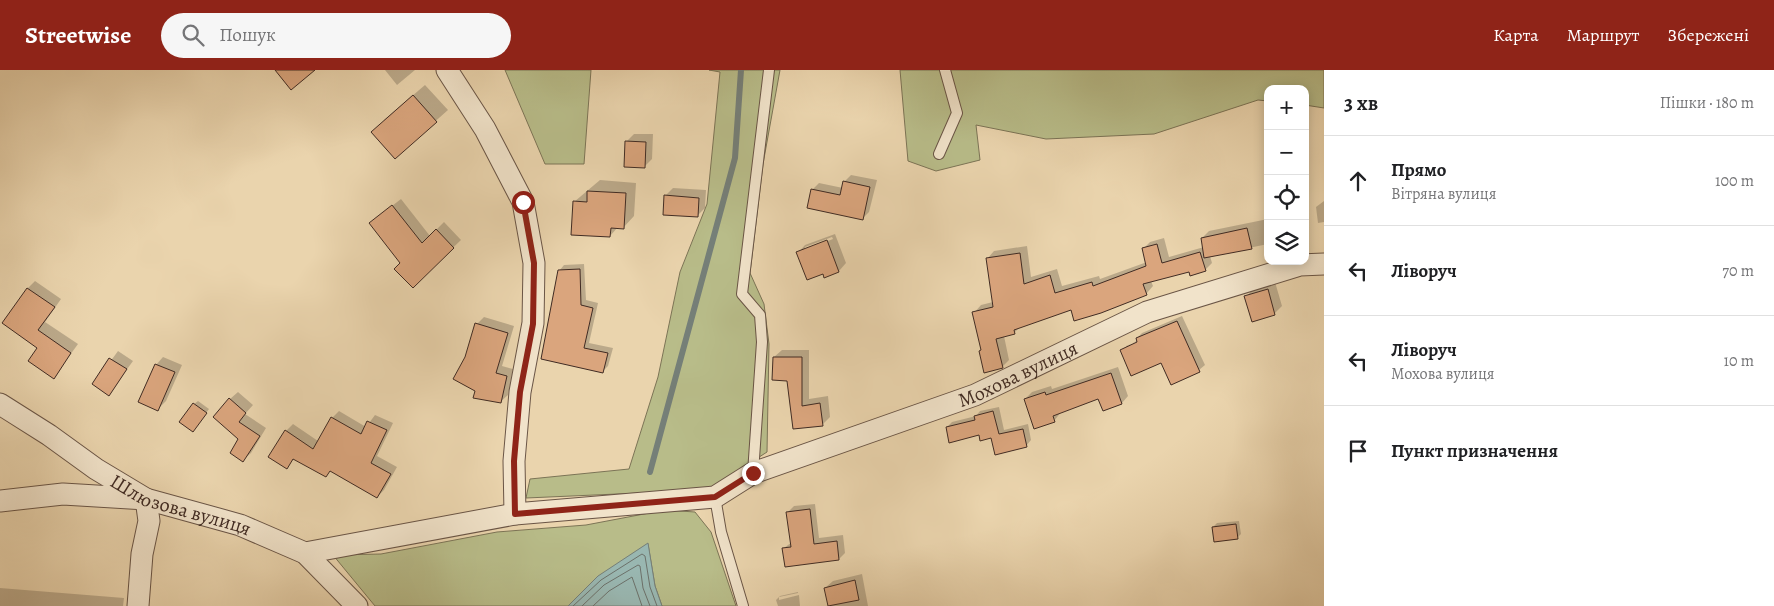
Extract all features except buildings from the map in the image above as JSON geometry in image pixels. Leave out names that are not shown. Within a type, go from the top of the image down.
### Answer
[{"type":"street","points":[[447,70],[485,129],[523,202],[534,263],[533,324],[520,392],[514,461],[515,514]]},
{"type":"street","name":"Мохова вулиця","points":[[715,497],[753,473],[975,395],[1147,312],[1300,265],[1324,264]]},
{"type":"street","name":"Шлюзова вулиця","points":[[0,404],[49,435],[96,469],[146,499],[240,525],[305,553],[357,606]]},
{"type":"street","points":[[0,501],[63,494],[146,499],[149,521],[142,554],[138,606]]},
{"type":"street","points":[[305,553],[515,514],[715,497]]},
{"type":"lane","points":[[753,473],[762,342],[760,316],[742,294],[769,70]]},
{"type":"lane","points":[[939,154],[957,113],[945,70]]},
{"type":"lane","points":[[715,497],[721,532],[743,606]]},
{"type":"green space","points":[[505,70],[591,70],[584,164],[545,164]]},
{"type":"green space","points":[[709,70],[780,70],[763,164],[750,273],[764,304],[769,344],[767,452],[708,490],[526,498],[530,479],[629,469],[658,377],[680,272],[707,204],[720,72]]},
{"type":"green space","points":[[900,70],[1324,70],[1324,108],[1309,106],[1309,85],[1264,85],[1264,101],[1258,100],[1154,134],[1046,139],[976,125],[980,160],[936,171],[908,161]]},
{"type":"green space","points":[[665,510],[695,512],[711,532],[736,606],[662,606],[655,586],[648,544],[625,559],[568,606],[375,606],[333,555],[381,554],[497,532],[586,525]]},
{"type":"water","points":[[648,543],[655,586],[662,606],[568,606],[598,576]]},
{"type":"waterway","points":[[650,472],[735,158],[741,70]]},
{"type":"route","points":[[523,202],[534,263],[533,324],[520,392],[514,461],[515,514],[715,497],[753,473]]}]
